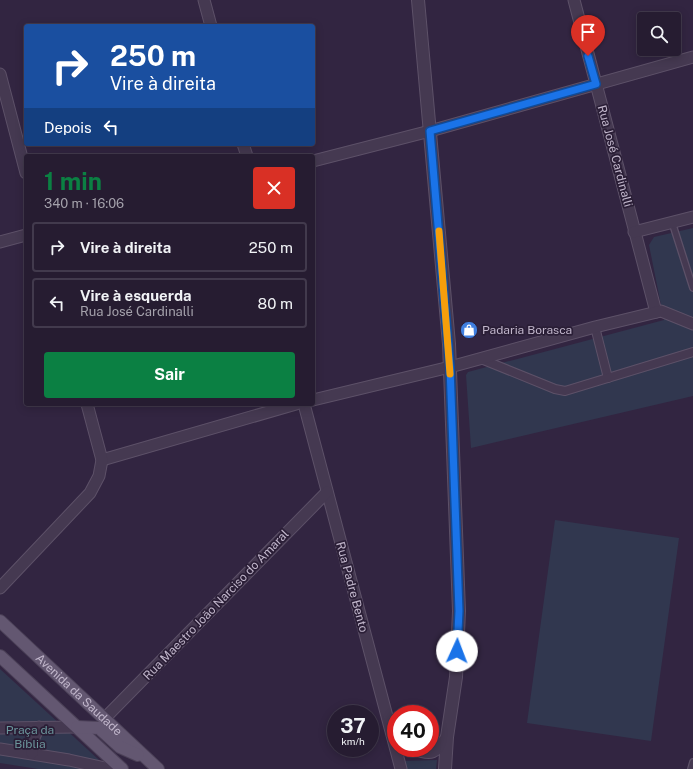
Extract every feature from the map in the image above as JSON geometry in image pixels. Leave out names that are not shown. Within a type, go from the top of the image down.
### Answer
[{"type":"main road","name":"Avenida da Saudade","points":[[0,621],[158,769]]},
{"type":"main road","name":"Avenida da Saudade","points":[[0,656],[122,769]]},
{"type":"main road","points":[[77,727],[99,728],[120,747],[148,760]]},
{"type":"street","points":[[204,0],[210,24]]},
{"type":"street","points":[[418,0],[450,367],[459,611],[456,677],[447,737],[445,769]]},
{"type":"street","name":"Rua José Cardinalli","points":[[574,0],[656,312]]},
{"type":"street","points":[[315,160],[430,131],[693,57]]},
{"type":"street","points":[[0,74],[24,165]]},
{"type":"street","points":[[634,232],[693,217]]},
{"type":"street","points":[[0,242],[24,236]]},
{"type":"street","points":[[315,400],[450,367],[595,327],[661,311],[693,324]]},
{"type":"street","points":[[595,327],[608,378]]},
{"type":"street","points":[[481,359],[555,389],[564,391],[693,352]]},
{"type":"street","points":[[0,588],[90,493],[99,476],[102,460],[88,406]]},
{"type":"street","points":[[102,460],[289,406]]},
{"type":"street","name":"Rua Padre Bento","points":[[305,406],[387,710]]},
{"type":"street","name":"Rua Maestro João Narciso do Amaral","points":[[104,719],[327,492]]},
{"type":"street","points":[[0,728],[77,727]]},
{"type":"street","points":[[32,753],[32,742],[39,728]]},
{"type":"street","points":[[439,746],[447,737]]},
{"type":"street","points":[[0,749],[32,753],[110,769]]},
{"type":"street","name":"Rua Padre Bento","points":[[399,757],[401,769]]},
{"type":"lane","points":[[672,222],[693,288]]},
{"type":"lane","points":[[692,769],[693,762]]},
{"type":"green space","points":[[693,228],[693,396],[471,448],[466,375],[468,372],[664,320],[649,245],[654,237]]},
{"type":"green space","points":[[555,520],[679,538],[651,741],[527,723]]},
{"type":"green space","name":"Praça da Bíblia","points":[[0,669],[99,760],[98,769],[38,769],[0,763]]},
{"type":"green space","points":[[437,760],[436,769],[406,769],[404,761]]},
{"type":"slow traffic","points":[[439,231],[449,344],[450,374]]},
{"type":"place","name":"Padaria Borasca","points":[[469,330]]},
{"type":"route","points":[[457,651],[459,611],[449,344],[430,131],[596,84],[588,56]]}]
